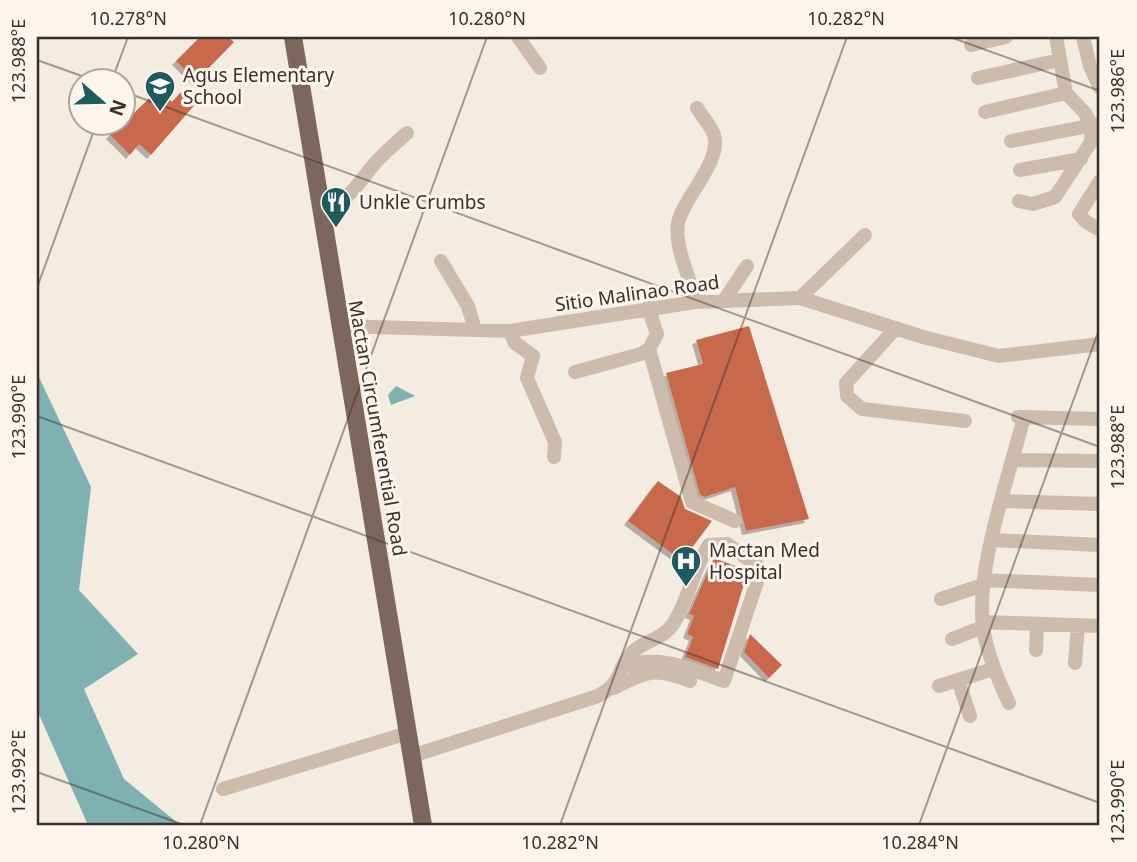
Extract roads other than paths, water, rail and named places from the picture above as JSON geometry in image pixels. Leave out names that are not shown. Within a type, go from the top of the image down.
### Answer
[{"type":"main road","name":"Mactan Circumferential Road","points":[[293,37],[424,825]]},
{"type":"street","points":[[518,37],[540,68]]},
{"type":"street","points":[[971,45],[1006,37]]},
{"type":"street","points":[[1056,37],[1066,93],[1096,125]]},
{"type":"street","points":[[1083,37],[1090,66],[1100,88]]},
{"type":"street","points":[[978,78],[1060,60]]},
{"type":"street","points":[[985,112],[1066,93]]},
{"type":"street","points":[[695,302],[680,247],[678,226],[683,206],[695,192],[713,152],[715,136],[697,108]]},
{"type":"street","points":[[1011,141],[1096,125]]},
{"type":"street","points":[[1019,201],[1033,204],[1048,201],[1081,159],[1091,142],[1096,125]]},
{"type":"street","points":[[320,207],[335,205],[354,193],[371,168],[407,133]]},
{"type":"street","points":[[1020,170],[1081,159]]},
{"type":"street","points":[[1100,181],[1079,214],[1084,221],[1100,230]]},
{"type":"street","points":[[800,298],[865,235]]},
{"type":"street","points":[[441,261],[468,306],[475,330]]},
{"type":"street","points":[[725,299],[747,267]]},
{"type":"street","name":"Sitio Malinao Road","points":[[339,326],[510,331],[648,307],[725,299],[800,298],[999,356],[1100,344]]},
{"type":"street","points":[[575,372],[640,354],[649,349],[657,334],[648,307]]},
{"type":"street","points":[[896,328],[846,383],[847,396],[862,409],[965,421]]},
{"type":"street","points":[[510,331],[515,344],[533,356],[527,379],[555,442],[554,457]]},
{"type":"street","points":[[649,349],[692,502],[735,521]]},
{"type":"street","points":[[1009,703],[993,669],[983,625],[983,582],[1014,460],[1019,417],[1100,419]]},
{"type":"street","points":[[1014,460],[1100,461]]},
{"type":"street","points":[[1003,501],[1100,504]]},
{"type":"street","points":[[993,540],[1100,545]]},
{"type":"street","points":[[614,688],[622,667],[632,653],[667,632],[675,622],[698,562],[709,545],[727,544],[758,566],[757,582],[724,681],[671,662],[641,661],[622,667]]},
{"type":"street","points":[[941,599],[983,582],[1100,585]]},
{"type":"street","points":[[1036,650],[1037,624]]},
{"type":"street","points":[[952,639],[983,625],[1100,626]]},
{"type":"street","points":[[1075,663],[1077,625]]},
{"type":"street","points":[[939,686],[993,669]]},
{"type":"street","points":[[412,756],[598,696],[645,672],[664,671],[690,681]]},
{"type":"street","points":[[958,680],[970,716]]},
{"type":"street","points":[[223,789],[408,733]]},
{"type":"water","points":[[37,373],[91,487],[79,590],[138,654],[84,689],[124,779],[180,825],[88,825],[37,710]]},
{"type":"water","points":[[396,386],[415,396],[391,405],[388,395]]},
{"type":"place","name":"Agus Elementary School","points":[[160,113]]},
{"type":"place","name":"Unkle Crumbs","points":[[336,229]]},
{"type":"place","name":"Mactan Med Hospital","points":[[686,588]]}]
